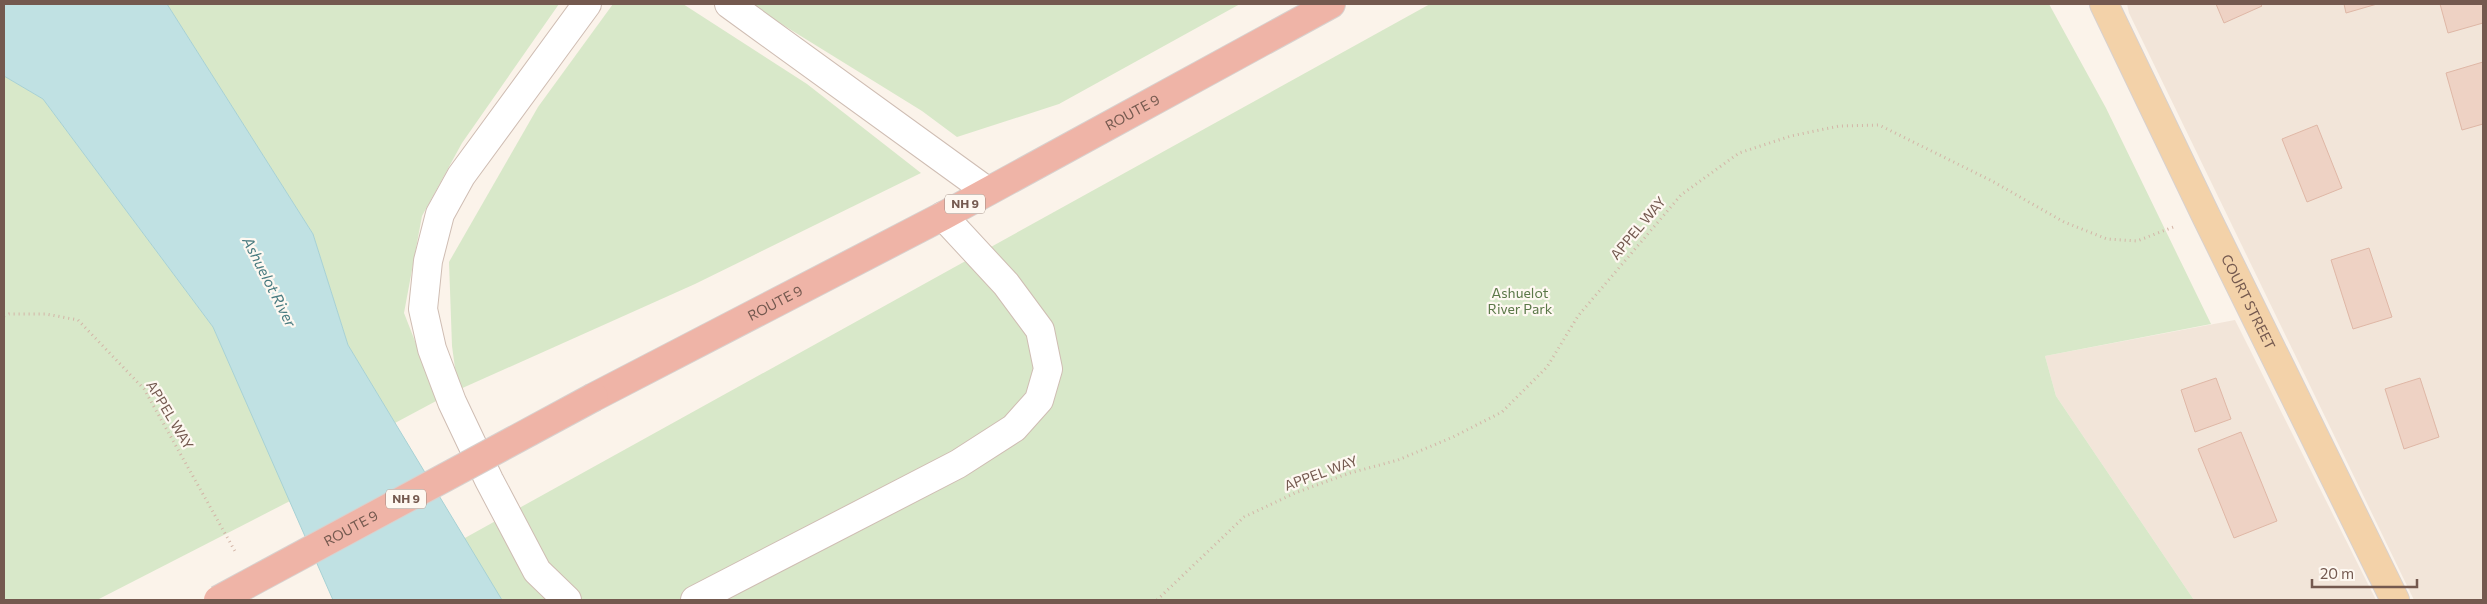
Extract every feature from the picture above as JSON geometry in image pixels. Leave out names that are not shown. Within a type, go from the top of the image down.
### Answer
[{"type":"highway","name":"ROUTE 9","points":[[218,600],[594,398],[943,216],[1331,4]]},
{"type":"main road","name":"COURT STREET","points":[[2104,4],[2395,600]]},
{"type":"lane","points":[[567,600],[537,571],[489,480],[452,402],[432,349],[424,309],[428,260],[440,214],[461,176],[586,4]]},
{"type":"lane","points":[[729,4],[987,192]]},
{"type":"lane","points":[[694,600],[958,464],[1014,428],[1039,400],[1048,369],[1040,330],[1006,284],[943,216]]},
{"type":"path","name":"APPEL WAY","points":[[1157,600],[1244,517],[1295,493],[1398,460],[1502,412],[1547,367],[1578,316],[1680,195],[1739,153],[1791,136],[1839,126],[1879,125],[1992,181],[2064,222],[2107,239],[2138,241],[2206,216]]},
{"type":"path","name":"APPEL WAY","points":[[4,316],[9,314],[46,314],[78,320],[144,389],[239,558]]},
{"type":"shaded area","points":[[2127,4],[2483,4],[2483,600],[2414,600],[2129,13]]},
{"type":"shaded area","points":[[2235,320],[2376,600],[2194,600],[2056,396],[2045,356]]},
{"type":"green space","points":[[167,4],[559,4],[462,143],[422,216],[404,313],[438,400],[395,423],[348,345],[313,234]]},
{"type":"green space","points":[[613,4],[683,4],[807,84],[921,173],[695,284],[458,390],[452,346],[449,262],[538,107]]},
{"type":"green space","points":[[749,4],[1240,4],[1059,104],[957,137],[922,111]]},
{"type":"green space","name":"Ashuelot River Park","points":[[1430,4],[2049,4],[2106,108],[2211,324],[2045,356],[2056,396],[2194,600],[353,600]]},
{"type":"green space","points":[[4,76],[43,99],[213,327],[290,501],[97,600],[4,600]]},
{"type":"water","name":"Ashuelot River","points":[[4,4],[167,4],[313,234],[348,345],[502,600],[333,600],[213,327],[43,99],[4,76]]},
{"type":"building","points":[[2216,4],[2260,4],[2262,6],[2224,23]]},
{"type":"building","points":[[2344,4],[2377,4],[2346,13]]},
{"type":"building","points":[[2440,4],[2483,4],[2483,23],[2448,33]]},
{"type":"building","points":[[2483,62],[2483,124],[2462,130],[2446,73]]},
{"type":"building","points":[[2317,125],[2342,188],[2307,202],[2282,139]]},
{"type":"building","points":[[2369,248],[2392,317],[2353,329],[2331,260]]},
{"type":"building","points":[[2216,378],[2231,419],[2195,432],[2181,390]]},
{"type":"building","points":[[2420,378],[2439,437],[2404,449],[2385,389]]},
{"type":"building","points":[[2241,432],[2277,521],[2234,538],[2198,449]]}]
